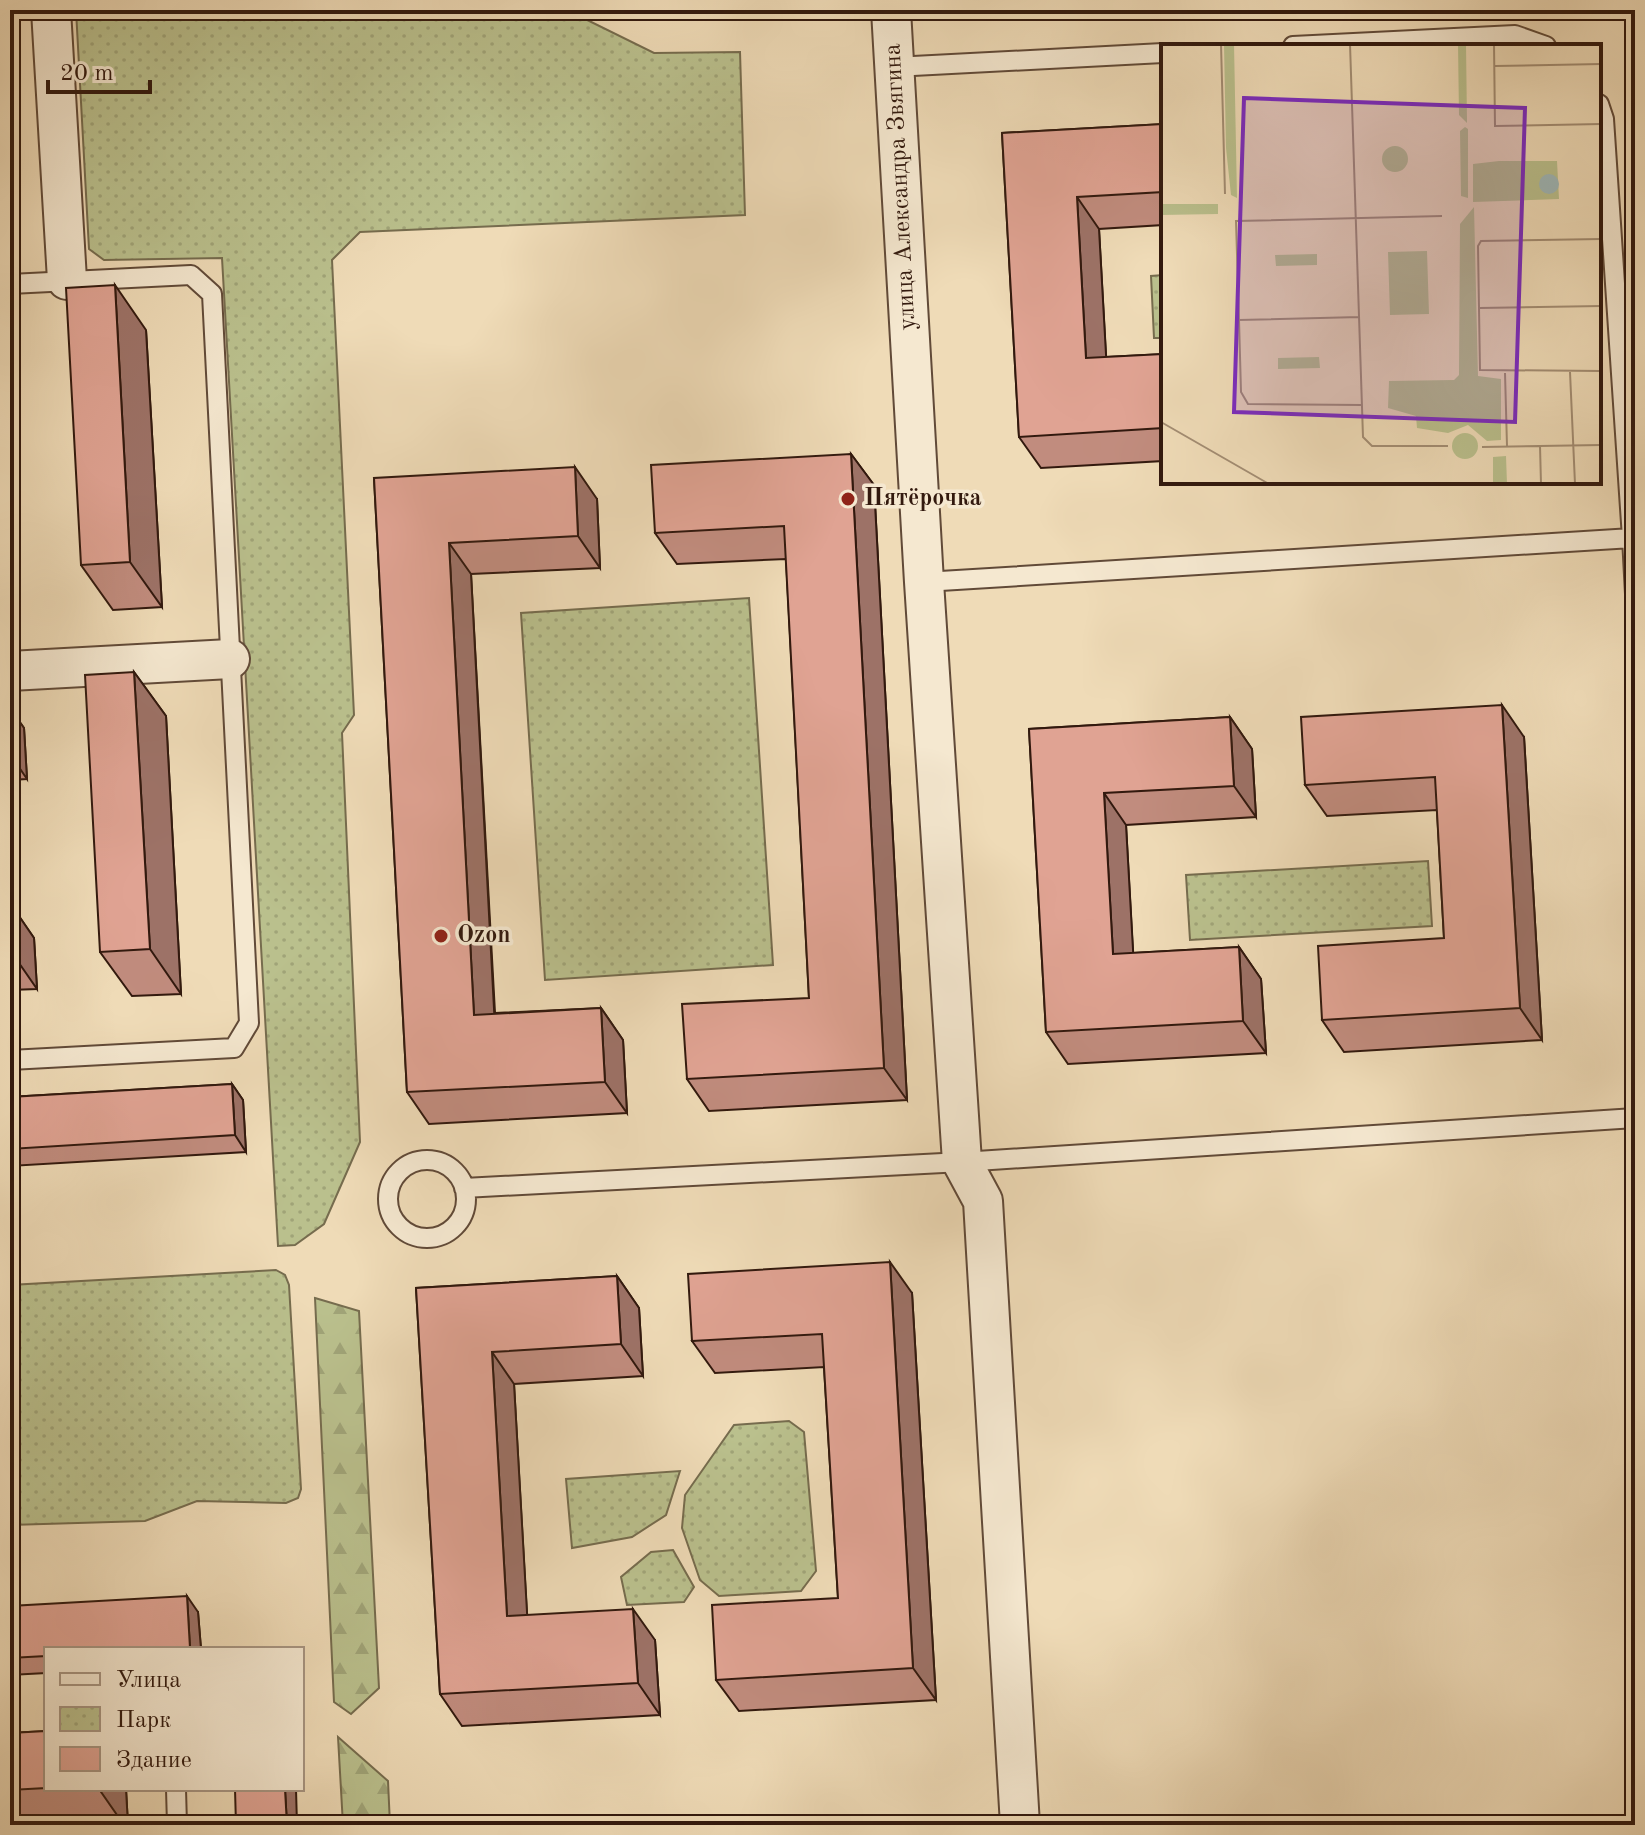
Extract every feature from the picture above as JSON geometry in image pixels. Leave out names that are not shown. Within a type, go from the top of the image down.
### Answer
[{"type":"street","points":[[51,10],[67,280]]},
{"type":"street","name":"улица Александра Звягина","points":[[891,10],[962,1162]]},
{"type":"street","points":[[10,671],[230,659]]},
{"type":"street","points":[[962,1162],[983,1201],[1020,1825]]},
{"type":"lane","points":[[1333,44],[1515,35],[1540,44]]},
{"type":"lane","points":[[894,67],[1161,53]]},
{"type":"lane","points":[[1601,110],[1635,594]]},
{"type":"lane","points":[[10,284],[191,275],[212,294],[249,1023],[234,1048],[10,1060]]},
{"type":"lane","points":[[924,582],[1632,538]]},
{"type":"lane","points":[[464,1188],[962,1162],[1635,1118]]},
{"type":"lane","points":[[436,1161],[449,1167],[464,1188],[464,1213],[449,1232],[437,1237],[425,1239],[402,1230],[388,1209],[387,1196],[391,1182],[410,1164],[436,1161]]},
{"type":"lane","points":[[176,1791],[177,1825]]},
{"type":"green space","points":[[76,10],[574,10],[575,14],[654,53],[740,52],[745,215],[360,232],[332,260],[354,715],[342,733],[360,1142],[324,1224],[295,1245],[278,1246],[222,258],[104,260],[89,249]]},
{"type":"green space","points":[[1161,275],[1161,338],[1154,338],[1151,276]]},
{"type":"green space","points":[[749,598],[773,965],[545,980],[521,613]]},
{"type":"green space","points":[[1428,861],[1432,926],[1190,940],[1186,875]]},
{"type":"green space","points":[[276,1270],[285,1275],[289,1285],[301,1489],[298,1498],[286,1503],[197,1501],[145,1521],[10,1525],[10,1285]]},
{"type":"green space","points":[[315,1298],[359,1311],[379,1688],[351,1714],[334,1702]]},
{"type":"green space","points":[[789,1421],[804,1432],[816,1571],[801,1591],[719,1596],[700,1580],[682,1528],[685,1495],[734,1425]]},
{"type":"green space","points":[[680,1471],[666,1515],[632,1537],[572,1548],[566,1479]]},
{"type":"green space","points":[[673,1550],[694,1587],[684,1602],[627,1605],[621,1577],[651,1552]]},
{"type":"green space","points":[[338,1737],[388,1781],[390,1825],[343,1825]]},
{"type":"building","points":[[1161,124],[1161,192],[1077,197],[1086,358],[1161,354],[1161,428],[1019,437],[1002,133]]},
{"type":"building","points":[[115,285],[130,562],[81,565],[66,288]]},
{"type":"building","points":[[851,454],[884,1068],[687,1079],[682,1004],[809,998],[784,526],[655,533],[651,465]]},
{"type":"building","points":[[575,467],[578,536],[449,543],[474,1015],[601,1008],[605,1082],[407,1092],[374,478]]},
{"type":"building","points":[[134,672],[150,949],[100,952],[85,675]]},
{"type":"building","points":[[1502,705],[1520,1008],[1322,1020],[1318,946],[1444,938],[1435,777],[1305,785],[1301,717]]},
{"type":"building","points":[[1230,717],[1234,786],[1104,793],[1113,954],[1239,947],[1243,1021],[1046,1032],[1029,729]]},
{"type":"building","points":[[232,1084],[235,1135],[10,1149],[10,1097]]},
{"type":"building","points":[[890,1262],[913,1668],[716,1680],[712,1605],[838,1598],[822,1334],[692,1341],[688,1274]]},
{"type":"building","points":[[617,1276],[621,1344],[492,1352],[507,1616],[633,1609],[638,1683],[440,1694],[416,1288]]},
{"type":"building","points":[[187,1596],[190,1647],[44,1647],[44,1656],[10,1658],[10,1606]]},
{"type":"building","points":[[44,1731],[44,1788],[10,1790],[10,1733]]},
{"type":"building","points":[[235,1791],[285,1791],[287,1825],[236,1825]]},
{"type":"place","name":"Пятёрочка","points":[[848,499]]},
{"type":"place","name":"Ozon","points":[[441,936]]}]
